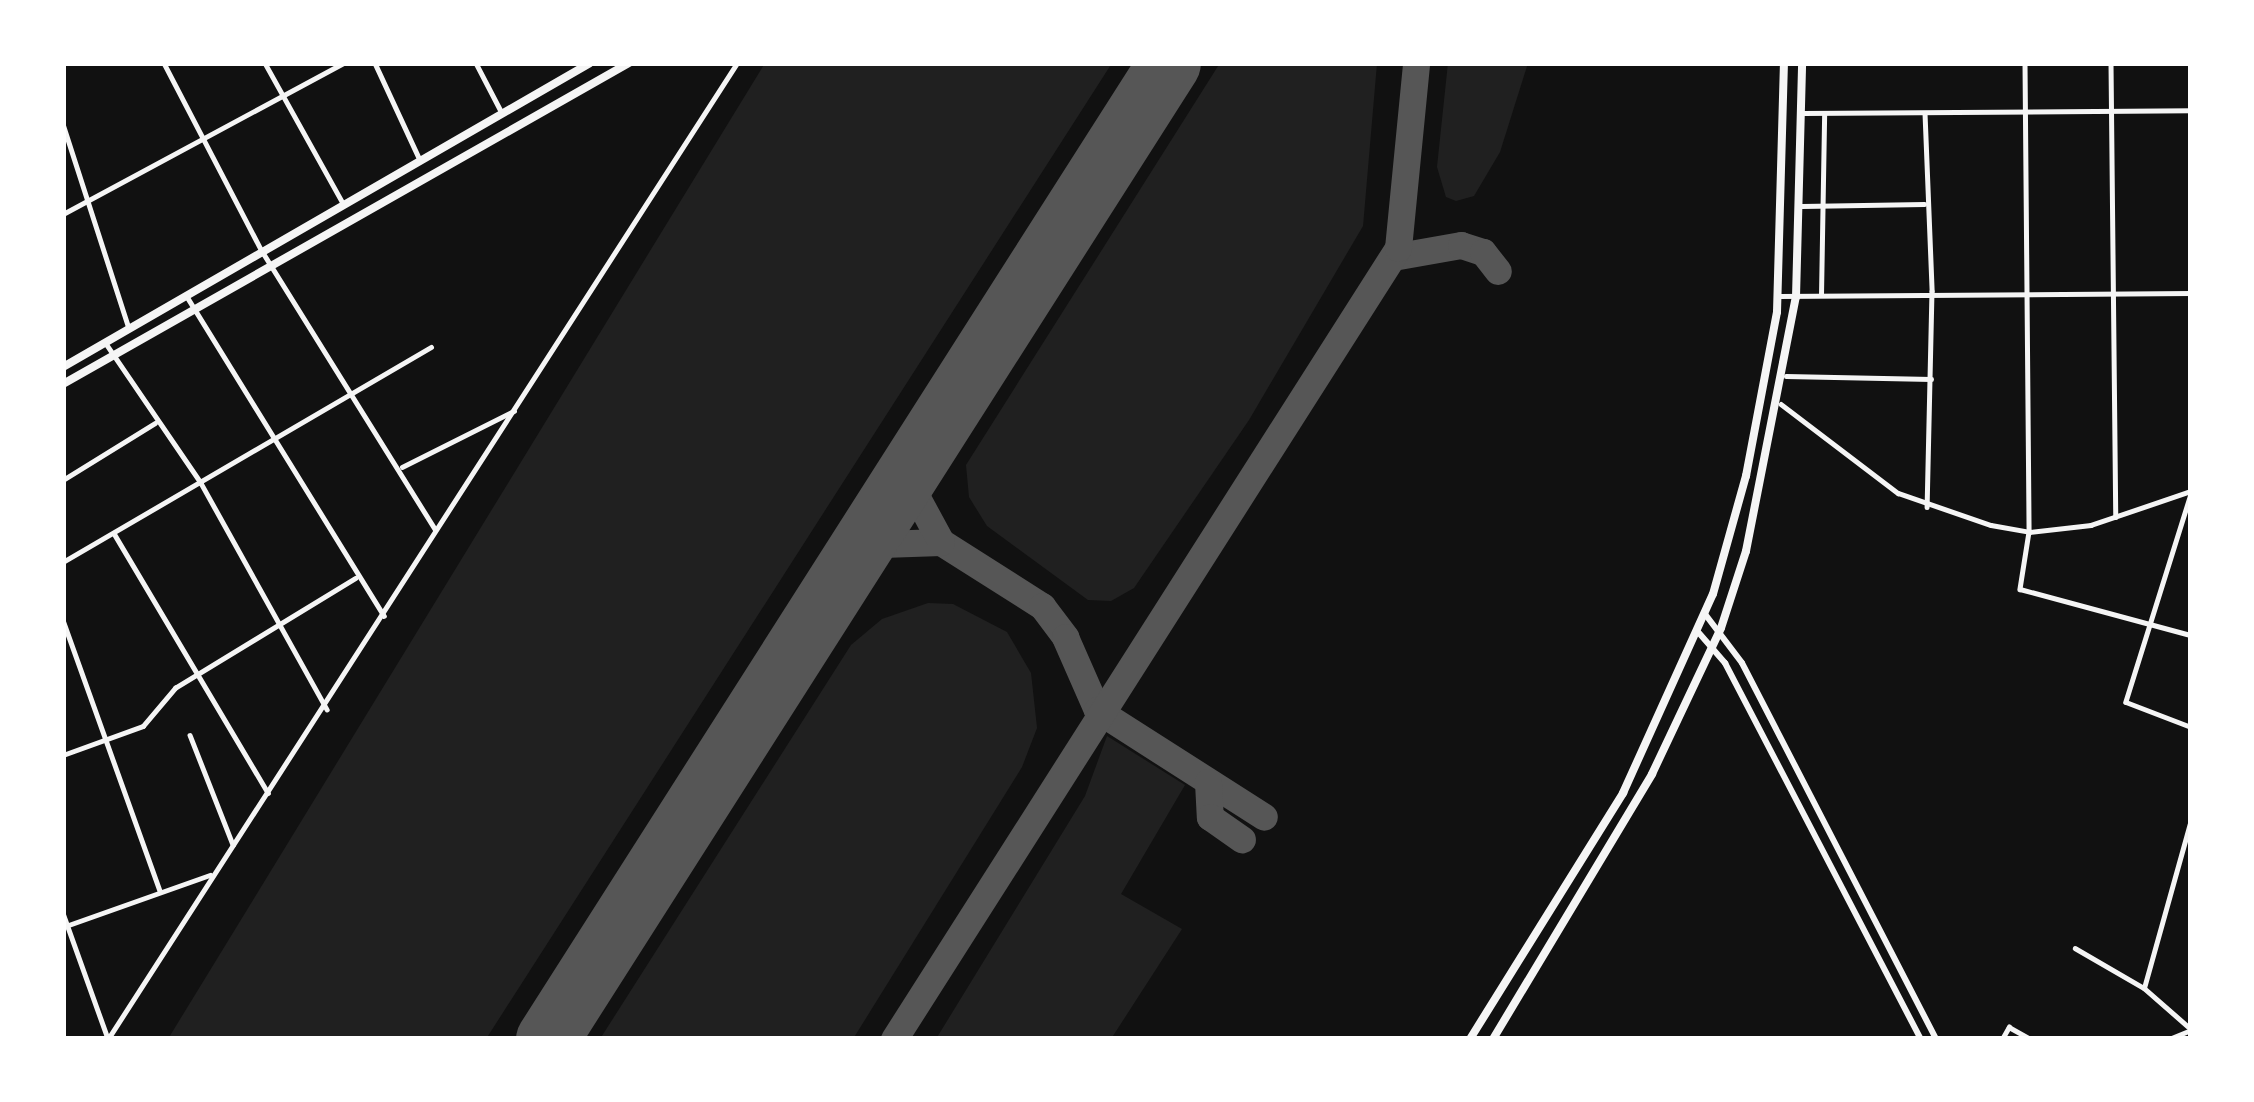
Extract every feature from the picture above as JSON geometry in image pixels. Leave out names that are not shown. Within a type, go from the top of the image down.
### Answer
[{"type":"main road","points":[[63,384],[111,352],[628,63]]},
{"type":"main road","points":[[1470,1039],[1606,824],[1699,633],[1767,375],[1779,296],[1784,63]]},
{"type":"main road","points":[[1493,1039],[1621,833],[1721,628],[1786,376],[1802,206],[1802,63]]},
{"type":"main road","points":[[63,367],[583,65]]},
{"type":"street","points":[[164,63],[202,145],[262,251],[354,389],[435,530]]},
{"type":"street","points":[[266,63],[343,203]]},
{"type":"street","points":[[63,214],[202,145],[343,63]]},
{"type":"street","points":[[375,63],[420,160]]},
{"type":"street","points":[[476,63],[502,112]]},
{"type":"street","points":[[108,1039],[212,874],[327,709],[435,530],[737,63]]},
{"type":"street","points":[[2025,63],[2029,532],[2022,592],[2191,635]]},
{"type":"street","points":[[2111,63],[2116,517]]},
{"type":"street","points":[[1802,113],[2191,110]]},
{"type":"street","points":[[1924,113],[1924,204],[1932,291],[1927,507]]},
{"type":"street","points":[[1821,297],[1824,115]]},
{"type":"street","points":[[63,124],[129,328]]},
{"type":"street","points":[[1802,206],[1924,204]]},
{"type":"street","points":[[1779,296],[1932,291],[2191,293]]},
{"type":"street","points":[[186,295],[270,442],[384,616]]},
{"type":"street","points":[[106,341],[155,423],[201,483],[327,709]]},
{"type":"street","points":[[63,562],[430,347]]},
{"type":"street","points":[[1786,376],[1930,379]]},
{"type":"street","points":[[1781,404],[1927,507],[2029,532],[2116,517],[2191,492]]},
{"type":"street","points":[[402,467],[516,410]]},
{"type":"street","points":[[63,480],[155,423]]},
{"type":"street","points":[[2191,492],[2126,702],[2191,727]]},
{"type":"street","points":[[114,532],[268,793]]},
{"type":"street","points":[[63,755],[142,726],[196,674],[355,578]]},
{"type":"street","points":[[1705,614],[1721,628],[1936,1039]]},
{"type":"street","points":[[63,620],[160,891]]},
{"type":"street","points":[[1699,633],[1713,644],[1921,1039]]},
{"type":"street","points":[[190,735],[232,845]]},
{"type":"street","points":[[2144,988],[2191,820]]},
{"type":"street","points":[[65,926],[212,874]]},
{"type":"street","points":[[63,913],[108,1039]]},
{"type":"street","points":[[2074,948],[2144,988],[2191,1030],[2169,1039]]},
{"type":"street","points":[[2002,1039],[2009,1027],[2031,1039]]},
{"type":"shaded area","points":[[765,63],[1112,63],[486,1039],[168,1039]]},
{"type":"shaded area","points":[[1220,63],[1377,63],[1363,226],[1249,420],[1134,588],[1111,601],[1088,600],[987,526],[969,497],[966,465]]},
{"type":"shaded area","points":[[1448,63],[1528,63],[1500,152],[1474,196],[1456,201],[1446,197],[1437,167]]},
{"type":"shaded area","points":[[928,603],[953,604],[1007,632],[1031,673],[1037,728],[1022,767],[853,1039],[600,1039],[851,645],[882,619]]},
{"type":"shaded area","points":[[1107,736],[1185,785],[1121,894],[1182,929],[1111,1039],[936,1039],[1085,796]]},
{"type":"taxiway","points":[[894,1039],[1398,248],[1416,63]]},
{"type":"taxiway","points":[[1393,257],[1461,245],[1483,252],[1498,271]]},
{"type":"taxiway","points":[[835,588],[882,544],[941,542],[914,492],[931,434]]},
{"type":"taxiway","points":[[941,542],[1042,606],[1065,637],[1097,710],[1264,817]]},
{"type":"taxiway","points":[[1208,782],[1210,817],[1242,839]]},
{"type":"runway","points":[[547,1039],[1169,63]]}]
